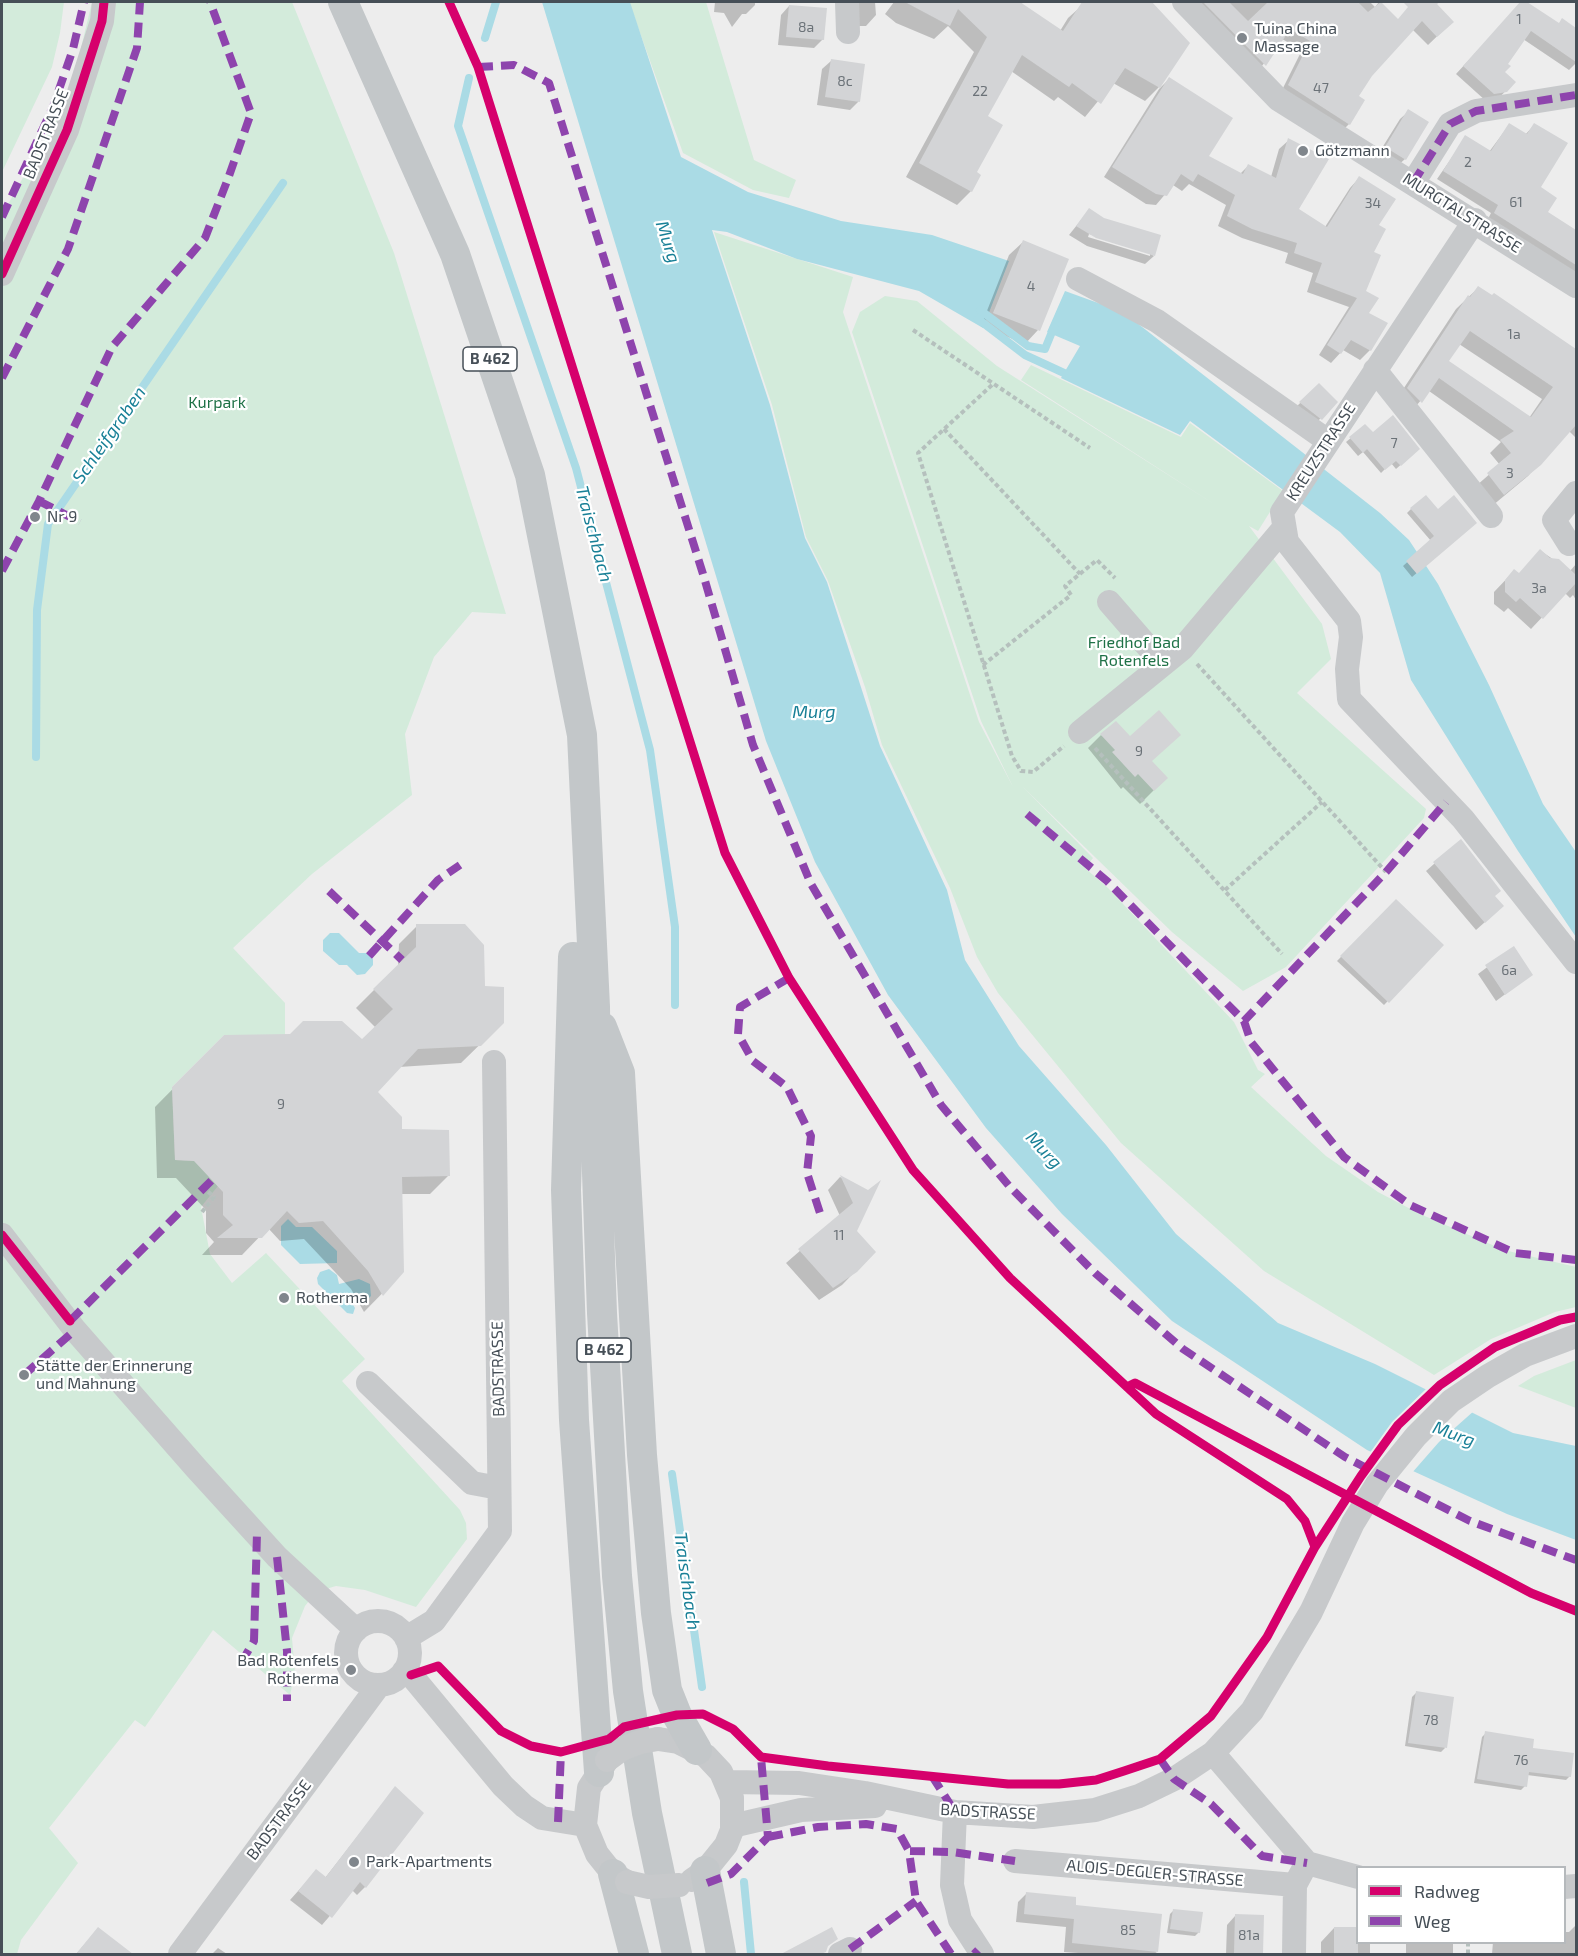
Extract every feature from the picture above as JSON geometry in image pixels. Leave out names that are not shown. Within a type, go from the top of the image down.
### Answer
[{"type":"main road","name":"B 462","points":[[343,2],[454,254],[530,475],[582,735],[595,1007],[597,1173],[617,1576],[629,1702],[647,1813],[677,1954]]},
{"type":"main road","points":[[582,735],[567,801],[574,987],[566,1190],[574,1420],[603,1766]]},
{"type":"main road","points":[[595,1007],[620,1073],[642,1455],[656,1613],[667,1690],[677,1715],[697,1750]]},
{"type":"main road","points":[[705,1871],[721,1954]]},
{"type":"main road","points":[[620,1878],[634,1954]]},
{"type":"street","name":"BADSTRASSE","points":[[2,274],[67,130],[102,21],[105,2]]},
{"type":"street","points":[[847,2],[848,32]]},
{"type":"street","name":"MURGTALSTRASSE","points":[[1184,2],[1278,99],[1475,220],[1576,286]]},
{"type":"street","points":[[1413,183],[1450,124],[1476,111],[1576,95]]},
{"type":"street","name":"KREUZSTRASSE","points":[[1284,528],[1282,512],[1475,220]]},
{"type":"street","points":[[1078,279],[1157,321],[1324,446]]},
{"type":"street","points":[[1375,370],[1491,516]]},
{"type":"street","points":[[1569,544],[1554,520],[1576,492]]},
{"type":"street","points":[[1080,732],[1182,649],[1284,528]]},
{"type":"street","points":[[1284,528],[1287,542],[1349,621],[1349,699],[1446,802],[1576,962]]},
{"type":"street","points":[[1115,593],[1162,663]]},
{"type":"street","name":"BADSTRASSE","points":[[406,1638],[434,1621],[500,1531],[494,1062]]},
{"type":"street","points":[[2,1235],[75,1330],[196,1468],[277,1557],[356,1630]]},
{"type":"street","name":"BADSTRASSE","points":[[727,1782],[799,1783],[865,1793],[955,1812],[1033,1817],[1095,1810],[1139,1796],[1174,1779],[1213,1753],[1252,1711],[1311,1612],[1353,1523],[1377,1484],[1416,1436],[1451,1401],[1488,1376],[1525,1355],[1576,1336]]},
{"type":"street","points":[[368,1383],[472,1483],[499,1488]]},
{"type":"street","points":[[379,1685],[358,1678],[347,1660],[349,1639],[356,1630],[364,1624],[383,1622],[400,1630],[406,1638],[410,1655],[404,1671],[411,1675],[503,1786],[524,1806],[542,1818],[585,1825]]},
{"type":"street","name":"BADSTRASSE","points":[[180,1954],[379,1685],[389,1683],[404,1671]]},
{"type":"street","points":[[658,1739],[678,1742],[697,1750],[714,1764],[727,1782],[732,1798],[732,1826],[726,1845],[705,1871],[679,1885],[648,1887],[620,1878],[597,1854],[585,1825],[586,1799],[603,1766],[622,1749],[640,1742],[658,1739]]},
{"type":"street","points":[[1213,1753],[1307,1863],[1356,1876]]},
{"type":"street","name":"BADSTRASSE","points":[[732,1826],[801,1810],[866,1805],[930,1808]]},
{"type":"street","points":[[955,1812],[952,1885],[960,1920],[982,1954]]},
{"type":"street","name":"ALOIS-DEGLER-STRASSE","points":[[1015,1861],[1295,1885]]},
{"type":"street","points":[[1294,1954],[1295,1885],[1307,1863]]},
{"type":"path","points":[[913,330],[992,385],[1090,448]]},
{"type":"path","points":[[992,385],[918,453],[1012,756],[1021,771],[1033,772],[1080,732],[1282,954]]},
{"type":"path","points":[[944,429],[1080,574]]},
{"type":"path","points":[[983,665],[1071,595],[1065,586],[1097,560],[1115,593]]},
{"type":"path","points":[[1182,649],[1386,872]]},
{"type":"path","points":[[1225,890],[1322,802]]},
{"type":"path","points":[[202,1212],[214,1197],[204,1188]]},
{"type":"green space","points":[[2,2],[64,2],[52,67],[2,172]]},
{"type":"green space","name":"Kurpark","points":[[92,2],[292,2],[394,253],[506,614],[472,612],[434,657],[405,734],[412,795],[312,874],[233,948],[285,1003],[285,1035],[224,1035],[172,1087],[175,1160],[200,1161],[218,1186],[201,1207],[210,1254],[232,1283],[266,1253],[365,1359],[342,1381],[460,1510],[466,1523],[467,1539],[416,1607],[365,1590],[336,1586],[316,1592],[305,1606],[292,1638],[295,1673],[290,1695],[213,1630],[145,1727],[135,1720],[49,1828],[78,1863],[21,1940],[17,1954],[2,1954],[2,215],[70,94]]},
{"type":"green space","points":[[629,2],[706,2],[754,160],[796,180],[789,198],[753,190],[683,153]]},
{"type":"green space","name":"Friedhof Bad Rotenfels","points":[[714,232],[853,277],[843,312],[979,722],[1013,787],[981,721],[852,332],[860,312],[885,296],[917,301],[997,366],[1217,506],[1021,380],[1031,365],[1181,437],[1190,423],[1283,491],[1258,531],[1249,526],[1322,624],[1331,659],[1297,693],[1426,809],[1424,818],[1286,967],[1243,991],[1172,932],[1022,786],[1093,858],[1085,868],[1108,888],[1234,1022],[1258,1070],[1265,1074],[1251,1087],[1326,1156],[1378,1192],[1420,1214],[1504,1250],[1576,1267],[1576,1307],[1555,1312],[1491,1339],[1434,1375],[1264,1271],[1121,1143],[998,993],[977,957],[950,888],[882,745],[865,687],[828,581],[806,537],[772,405]]},
{"type":"green space","points":[[1576,1360],[1576,1408],[1518,1386],[1534,1376]]},
{"type":"water","name":"Murg","points":[[542,2],[630,2],[681,157],[748,192],[841,221],[932,235],[1009,261],[983,328],[919,291],[797,259],[727,232],[712,230],[770,405],[805,538],[827,582],[880,746],[947,890],[965,960],[1019,1046],[1106,1145],[1176,1234],[1278,1323],[1375,1364],[1513,1433],[1576,1446],[1576,1540],[1507,1514],[1367,1450],[1172,1321],[1062,1214],[986,1128],[888,995],[815,862],[766,741]]},
{"type":"water","points":[[1065,291],[1123,312],[1380,513],[1409,540],[1438,584],[1489,685],[1543,804],[1576,852],[1576,937],[1518,851],[1411,680],[1380,573],[1340,532],[1190,421],[1180,435],[1061,378],[1080,346],[1047,332]]},
{"type":"water","points":[[330,933],[339,933],[359,953],[366,953],[373,959],[373,965],[365,974],[357,975],[347,965],[339,965],[323,951],[323,940]]},
{"type":"water","points":[[288,1219],[296,1227],[312,1227],[337,1251],[337,1263],[300,1264],[281,1245],[281,1226]]},
{"type":"water","points":[[329,1269],[337,1275],[339,1284],[359,1279],[370,1284],[371,1296],[365,1302],[358,1302],[347,1295],[355,1308],[353,1314],[347,1313],[318,1284],[317,1278],[320,1272]]},
{"type":"pier","points":[[1428,1387],[1475,1410],[1439,1442],[1411,1474],[1369,1454],[1392,1422]]},
{"type":"building","points":[[905,2],[1020,2],[1063,31],[1082,2],[1152,2],[1190,43],[1160,88],[1125,68],[1101,104],[1072,83],[1069,87],[1022,55],[988,116],[1003,125],[977,172],[981,175],[972,192],[919,163],[987,37],[958,9],[950,26]]},
{"type":"building","points":[[1203,2],[1229,2],[1248,21],[1268,2],[1358,2],[1368,12],[1381,2],[1398,19],[1408,7],[1403,2],[1440,2],[1437,4],[1454,22],[1437,37],[1422,21],[1372,76],[1359,96],[1365,100],[1350,125],[1288,85],[1310,41],[1290,29],[1266,66]]},
{"type":"building","points":[[1520,2],[1527,2],[1559,23],[1562,18],[1576,28],[1576,62],[1531,31],[1508,64],[1511,66],[1505,72],[1516,82],[1507,92],[1494,94],[1463,66]]},
{"type":"building","points":[[789,5],[827,8],[824,40],[786,37]]},
{"type":"building","points":[[831,59],[865,64],[860,102],[825,97]]},
{"type":"building","points":[[1169,77],[1233,118],[1209,156],[1243,174],[1248,164],[1276,178],[1288,138],[1329,159],[1299,209],[1327,227],[1359,176],[1396,199],[1379,225],[1386,229],[1374,252],[1381,255],[1366,291],[1379,298],[1369,313],[1388,323],[1371,351],[1351,340],[1341,354],[1327,345],[1357,298],[1315,282],[1322,263],[1294,253],[1297,243],[1252,229],[1227,216],[1235,195],[1198,174],[1193,182],[1181,174],[1167,196],[1156,194],[1112,167]]},
{"type":"building","points":[[1408,109],[1429,122],[1406,160],[1385,147]]},
{"type":"building","points":[[1509,123],[1527,134],[1534,123],[1568,143],[1541,187],[1557,198],[1548,212],[1576,230],[1576,265],[1494,213],[1498,205],[1443,171],[1465,135],[1491,151]]},
{"type":"building","points":[[1089,208],[1104,218],[1161,235],[1155,256],[1096,238],[1076,226]]},
{"type":"building","points":[[1023,240],[1069,259],[1040,331],[993,313]]},
{"type":"building","points":[[1478,286],[1492,295],[1494,293],[1576,349],[1576,425],[1541,465],[1504,495],[1487,473],[1511,453],[1500,440],[1514,431],[1439,378],[1422,403],[1407,388],[1468,295],[1470,297]],"holes":[[[1470,331],[1553,387],[1531,417],[1449,361]]]},
{"type":"building","points":[[1319,383],[1338,402],[1322,420],[1299,402]]},
{"type":"building","points":[[1393,415],[1420,449],[1401,466],[1396,461],[1385,470],[1367,449],[1363,453],[1349,437],[1365,424],[1373,432]]},
{"type":"building","points":[[1426,495],[1438,509],[1454,495],[1477,523],[1417,574],[1406,561],[1434,536],[1410,508]]},
{"type":"building","points":[[1540,549],[1550,558],[1559,559],[1576,575],[1576,583],[1543,619],[1520,598],[1516,602],[1505,592],[1505,580],[1514,569],[1519,573]]},
{"type":"building","points":[[1159,710],[1181,735],[1152,761],[1168,778],[1154,791],[1138,774],[1135,777],[1112,752],[1115,750],[1100,734],[1116,721],[1130,736]]},
{"type":"building","points":[[1461,839],[1501,891],[1495,896],[1504,906],[1485,923],[1433,862]]},
{"type":"building","points":[[1396,899],[1444,945],[1389,1003],[1340,956]]},
{"type":"building","points":[[416,924],[465,924],[484,945],[485,986],[504,987],[504,1023],[481,1046],[418,1049],[378,1092],[402,1117],[402,1129],[449,1130],[450,1176],[402,1177],[404,1272],[383,1296],[368,1271],[323,1221],[299,1223],[287,1211],[262,1238],[217,1238],[233,1225],[223,1215],[223,1192],[194,1161],[175,1160],[172,1087],[224,1035],[290,1034],[303,1021],[342,1021],[362,1039],[393,1009],[373,989],[416,947]]},
{"type":"building","points":[[1514,946],[1533,975],[1505,995],[1485,965]]},
{"type":"building","points":[[840,1175],[868,1190],[881,1180],[857,1231],[876,1252],[857,1272],[833,1288],[798,1249],[853,1203]]},
{"type":"building","points":[[1416,1691],[1454,1697],[1447,1748],[1408,1743]]},
{"type":"building","points":[[1485,1731],[1534,1739],[1533,1748],[1574,1753],[1571,1777],[1529,1772],[1527,1787],[1477,1779]]},
{"type":"building","points":[[395,1786],[424,1813],[366,1888],[360,1882],[332,1918],[298,1891],[316,1869],[326,1877]]},
{"type":"building","points":[[1026,1892],[1076,1897],[1076,1905],[1162,1914],[1158,1952],[1072,1943],[1074,1919],[1024,1914]]},
{"type":"building","points":[[1173,1909],[1203,1912],[1200,1933],[1170,1929]]},
{"type":"building","points":[[1235,1914],[1264,1915],[1263,1954],[1234,1954]]},
{"type":"building","points":[[98,1927],[133,1954],[76,1954]]},
{"type":"building","points":[[832,1927],[838,1939],[828,1946],[826,1952],[781,1954]]},
{"type":"building","points":[[1334,1927],[1356,1927],[1358,1954],[1334,1954]]},
{"type":"waterway","name":"Traischbach","points":[[485,38],[496,2]]},
{"type":"waterway","name":"Traischbach","points":[[469,78],[458,126],[576,468],[650,750],[675,927],[675,1005]]},
{"type":"waterway","name":"Schleifgraben","points":[[36,757],[37,610],[48,524],[283,183]]},
{"type":"waterway","points":[[980,310],[1028,346],[1045,349],[1054,327]]},
{"type":"waterway","points":[[978,319],[1025,355],[1064,373]]},
{"type":"waterway","name":"Traischbach","points":[[672,1474],[702,1687]]},
{"type":"waterway","name":"Traischbach","points":[[744,1882],[751,1954]]},
{"type":"marked path","points":[[2,217],[53,107],[73,49],[84,2]]},
{"type":"marked path","points":[[2,378],[68,249],[137,48],[140,2]]},
{"type":"marked path","points":[[2,571],[39,501],[112,347],[205,238],[229,176],[251,113],[210,2]]},
{"type":"marked path","points":[[478,67],[514,65],[549,83],[703,574],[753,745],[811,884],[941,1105],[1010,1187],[1095,1273],[1183,1349],[1345,1457],[1470,1521],[1576,1560]]},
{"type":"marked path","points":[[1413,183],[1450,124],[1476,111],[1576,95]]},
{"type":"marked path","points":[[39,501],[80,522]]},
{"type":"marked path","points":[[1027,814],[1107,881],[1244,1021],[1386,872],[1446,802]]},
{"type":"marked path","points":[[369,956],[438,880],[460,865]]},
{"type":"marked path","points":[[329,891],[402,960]]},
{"type":"marked path","points":[[789,978],[740,1007],[738,1034],[753,1061],[787,1087],[811,1136],[807,1173],[820,1213]]},
{"type":"marked path","points":[[1244,1021],[1251,1042],[1344,1157],[1410,1205],[1515,1253],[1576,1260]]},
{"type":"marked path","points":[[70,1321],[212,1180]]},
{"type":"marked path","points":[[24,1375],[75,1330]]},
{"type":"marked path","points":[[241,1663],[254,1641],[257,1533]]},
{"type":"marked path","points":[[277,1557],[287,1651],[287,1701]]},
{"type":"marked path","points":[[558,1822],[561,1752]]},
{"type":"marked path","points":[[707,1883],[731,1874],[768,1837],[761,1757]]},
{"type":"marked path","points":[[1160,1759],[1174,1779],[1211,1804],[1262,1856],[1307,1863]]},
{"type":"marked path","points":[[932,1776],[955,1812]]},
{"type":"marked path","points":[[768,1837],[818,1827],[866,1824],[897,1829],[909,1851]]},
{"type":"marked path","points":[[951,1954],[916,1901],[909,1851],[952,1852],[1015,1861]]},
{"type":"marked path","points":[[850,1949],[916,1901]]},
{"type":"marked path","points":[[974,1954],[978,1950]]},
{"type":"cycle path","points":[[2,274],[67,130],[102,21],[104,2]]},
{"type":"cycle path","points":[[449,2],[478,67],[725,853],[789,978],[913,1170],[1010,1278],[1156,1414],[1287,1499],[1305,1521],[1315,1547]]},
{"type":"cycle path","points":[[2,1235],[70,1321]]},
{"type":"cycle path","points":[[411,1675],[438,1666],[501,1731],[531,1746],[561,1752],[609,1739],[624,1727],[677,1715],[703,1714],[733,1729],[761,1757],[1008,1784],[1059,1784],[1096,1780],[1160,1759],[1211,1716],[1267,1637],[1315,1547],[1361,1476],[1398,1425],[1440,1385],[1495,1347],[1560,1320],[1576,1317]]},
{"type":"cycle path","points":[[1127,1387],[1135,1383],[1531,1593],[1576,1611]]},
{"type":"place","name":"Tuina China Massage","points":[[1242,38]]},
{"type":"place","name":"Götzmann","points":[[1303,151]]},
{"type":"place","name":"Nr 9","points":[[35,517]]},
{"type":"place","name":"Rotherma","points":[[284,1298]]},
{"type":"place","name":"Stätte der Erinnerung und Mahnung","points":[[24,1375]]},
{"type":"place","name":"Bad Rotenfels Rotherma","points":[[351,1670]]},
{"type":"place","name":"Park-Apartments","points":[[354,1862]]}]
